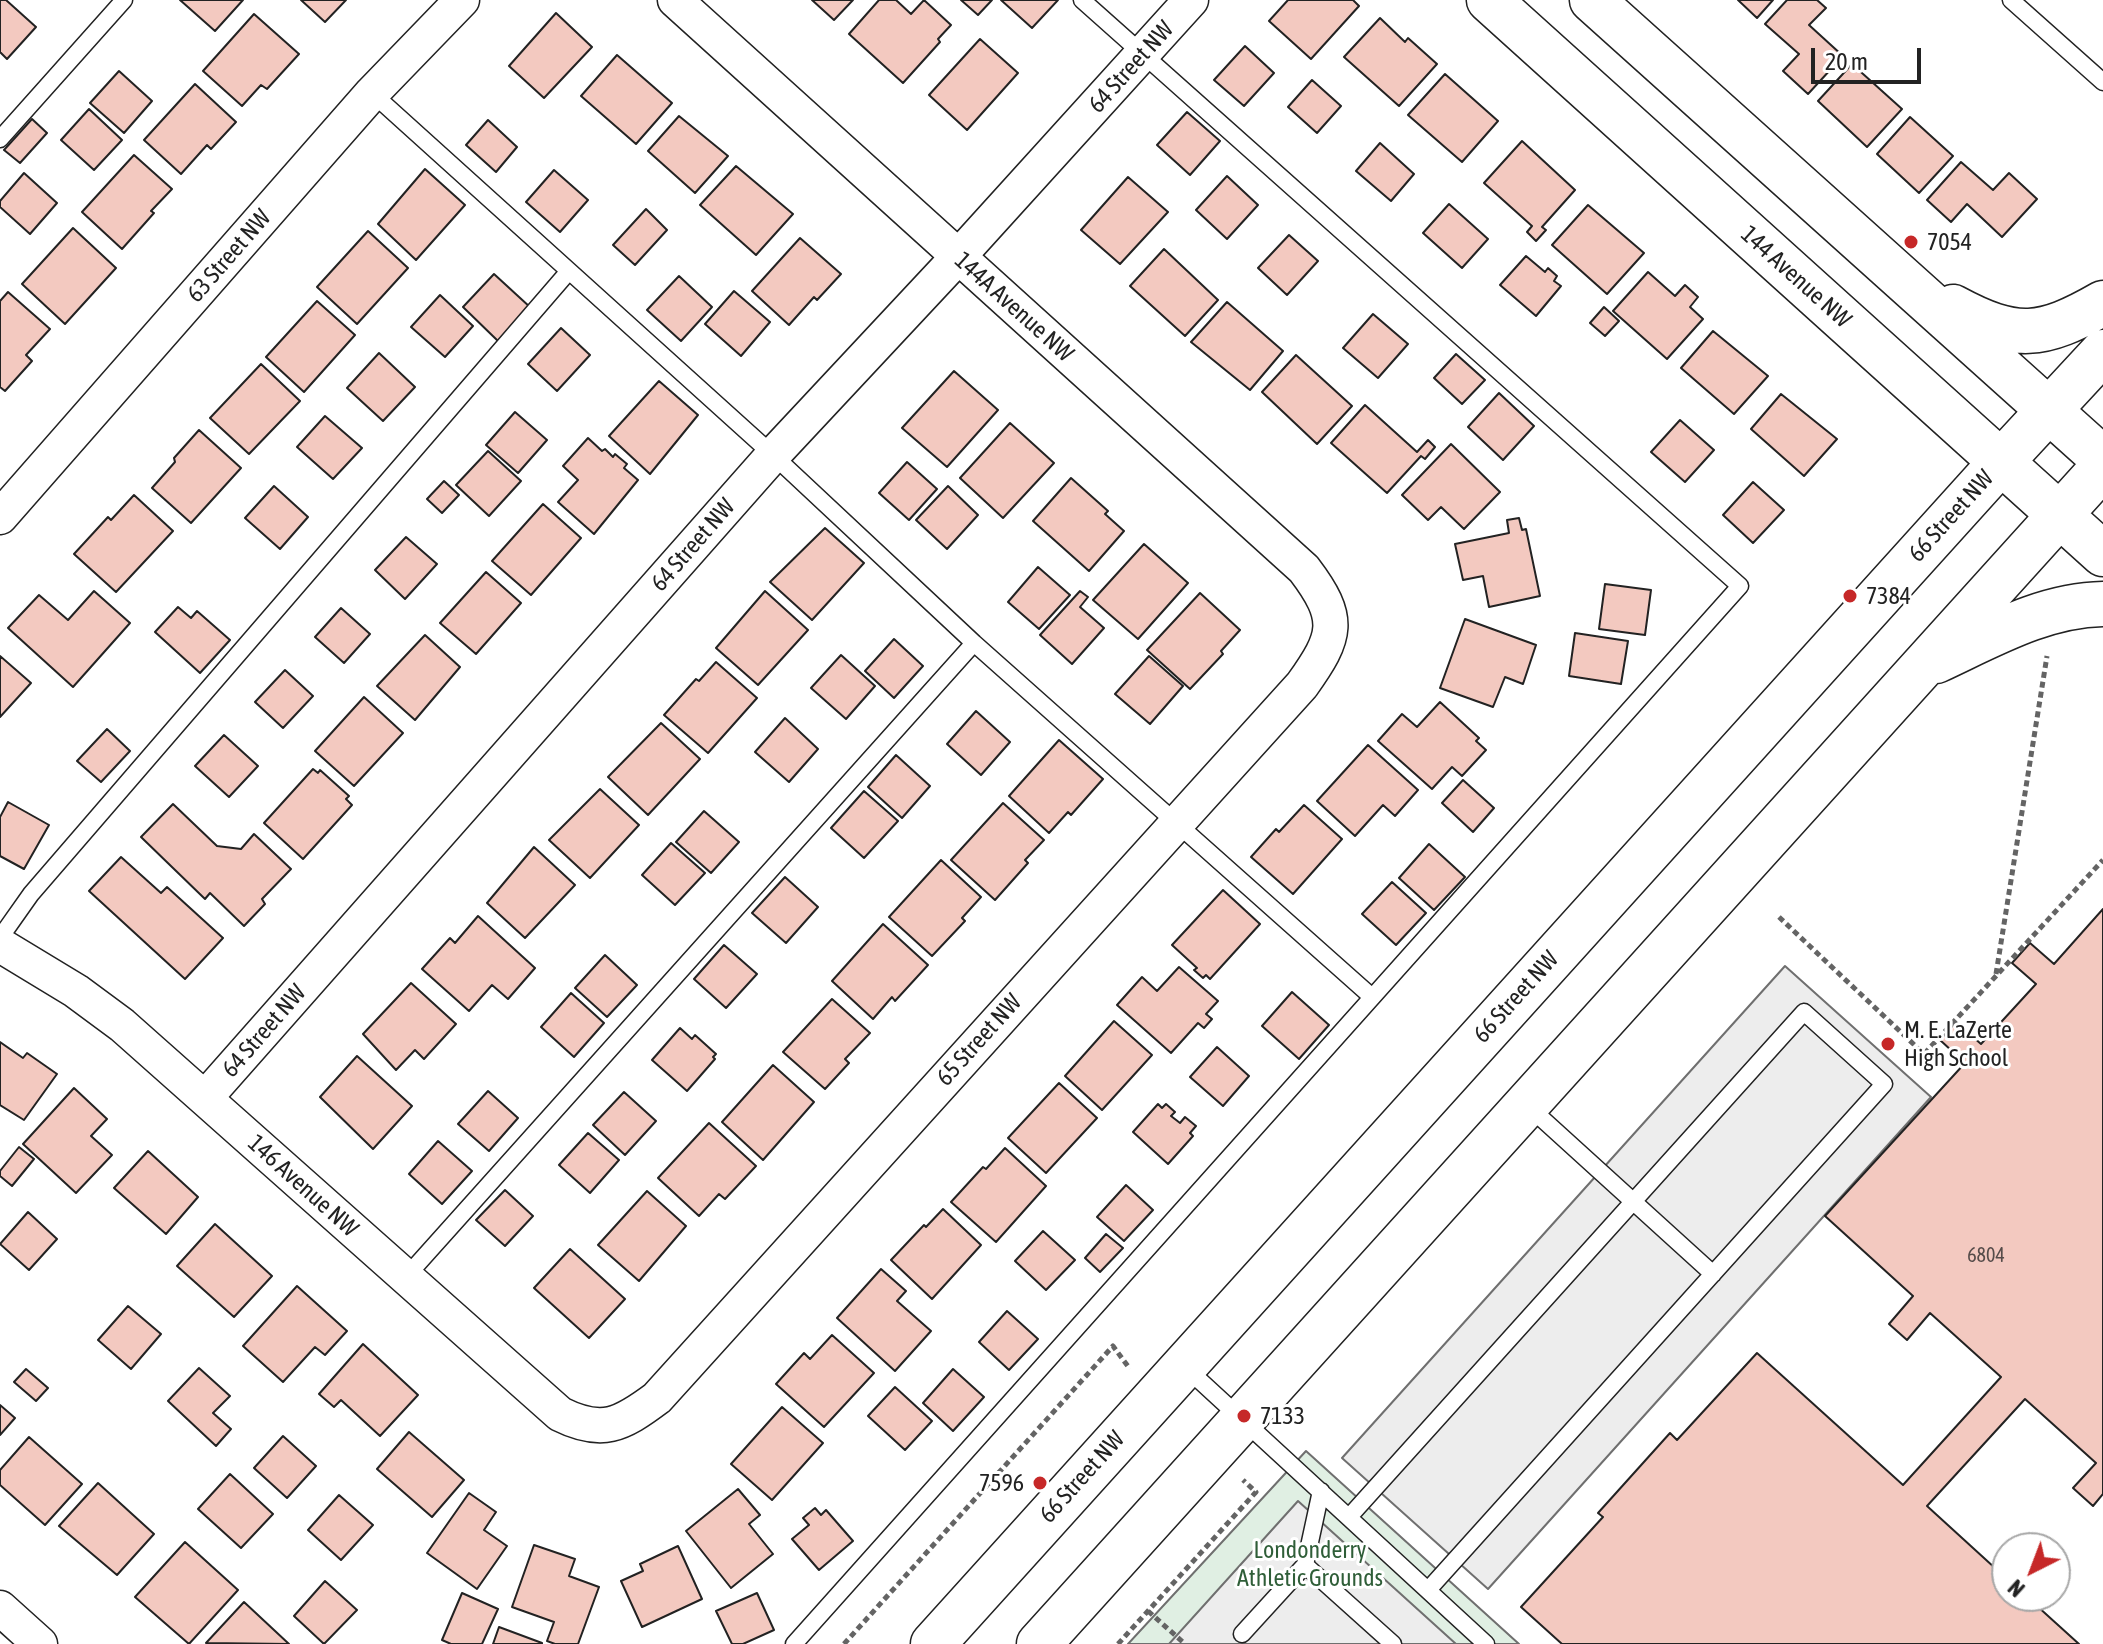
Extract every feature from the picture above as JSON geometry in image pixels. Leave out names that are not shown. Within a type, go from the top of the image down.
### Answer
[{"type":"main road","name":"144 Avenue NW","points":[[1489,0],[2103,554]]},
{"type":"main road","points":[[1592,0],[2103,459]]},
{"type":"main road","points":[[1911,285],[1995,328],[2015,331],[2040,331],[2072,320],[2103,303]]},
{"type":"main road","name":"66 Street NW","points":[[933,1644],[2103,352]]},
{"type":"main road","points":[[1039,1644],[2103,467]]},
{"type":"main road","points":[[1920,669],[2037,615],[2069,607],[2103,604]]},
{"type":"street","name":"63 Street NW","points":[[0,517],[372,93],[462,0]]},
{"type":"street","name":"144A Avenue NW","points":[[675,0],[1304,569],[1329,609],[1332,628]]},
{"type":"street","name":"64 Street NW","points":[[205,1098],[773,455],[1191,0]]},
{"type":"street","name":"65 Street NW","points":[[602,1428],[637,1412],[657,1398],[1302,685],[1326,647],[1332,628]]},
{"type":"street","name":"146 Avenue NW","points":[[0,945],[76,991],[122,1025],[560,1414],[580,1424],[602,1428]]},
{"type":"street","points":[[0,1608],[40,1644]]},
{"type":"lane","points":[[0,139],[124,0]]},
{"type":"lane","points":[[794,1644],[1740,586],[1082,0]]},
{"type":"lane","points":[[2011,0],[2103,82]]},
{"type":"lane","points":[[372,93],[773,455],[974,643],[1372,997]]},
{"type":"lane","points":[[0,938],[31,894],[569,271]]},
{"type":"lane","points":[[405,1278],[974,643]]},
{"type":"lane","points":[[1349,1517],[1804,1012],[1873,1073],[1884,1084],[1428,1590]]},
{"type":"lane","points":[[1526,1104],[1713,1274]]},
{"type":"lane","points":[[1183,1365],[1486,1644]]},
{"type":"lane","points":[[1243,1641],[1305,1565],[1321,1491]]},
{"type":"lane","points":[[1305,1565],[1393,1644]]},
{"type":"path","points":[[1996,977],[2048,651]]},
{"type":"path","points":[[1779,917],[1924,1054],[2103,860]]},
{"type":"path","points":[[844,1644],[1113,1346]]},
{"type":"path","points":[[1148,1611],[1185,1644]]},
{"type":"green space","name":"Londonderry Athletic Grounds","points":[[1306,1451],[1519,1644],[1128,1644]]},
{"type":"shaded area","points":[[1785,966],[1931,1097],[1488,1589],[1342,1458]]},
{"type":"shaded area","points":[[1298,1501],[1456,1644],[1169,1644]]},
{"type":"building","points":[[0,0],[6,0],[36,27],[7,59],[0,52]]},
{"type":"building","points":[[180,0],[243,0],[215,31]]},
{"type":"building","points":[[301,0],[346,0],[325,22]]},
{"type":"building","points":[[812,0],[853,0],[834,20]]},
{"type":"building","points":[[879,0],[896,0],[911,14],[924,0],[951,25],[903,83],[849,34]]},
{"type":"building","points":[[961,0],[992,0],[978,15]]},
{"type":"building","points":[[1001,0],[1058,0],[1032,28]]},
{"type":"building","points":[[1288,0],[1353,0],[1359,6],[1311,59],[1269,21]]},
{"type":"building","points":[[1738,0],[1773,0],[1757,18]]},
{"type":"building","points":[[1787,0],[1817,0],[1826,8],[1809,25],[1843,56],[1808,94],[1783,71],[1799,54],[1765,24]]},
{"type":"building","points":[[556,13],[592,47],[544,98],[509,66]]},
{"type":"building","points":[[254,14],[299,54],[267,89],[261,85],[242,106],[203,71]]},
{"type":"building","points":[[1380,18],[1405,42],[1408,38],[1437,64],[1399,106],[1344,57]]},
{"type":"building","points":[[980,39],[1018,73],[967,130],[929,95]]},
{"type":"building","points":[[1245,46],[1274,73],[1244,106],[1214,80]]},
{"type":"building","points":[[617,55],[672,103],[636,144],[581,96]]},
{"type":"building","points":[[1852,64],[1902,109],[1867,147],[1818,101]]},
{"type":"building","points":[[119,71],[152,101],[124,133],[90,103]]},
{"type":"building","points":[[1445,74],[1498,121],[1462,162],[1408,115]]},
{"type":"building","points":[[1312,80],[1341,106],[1317,133],[1288,107]]},
{"type":"building","points":[[195,84],[236,122],[211,149],[207,145],[181,174],[144,140]]},
{"type":"building","points":[[89,109],[122,140],[94,170],[61,140]]},
{"type":"building","points":[[1187,112],[1220,141],[1190,175],[1157,145]]},
{"type":"building","points":[[679,116],[728,156],[695,193],[648,151]]},
{"type":"building","points":[[1910,117],[1953,156],[1919,193],[1877,154]]},
{"type":"building","points":[[32,119],[47,133],[20,163],[4,150]]},
{"type":"building","points":[[488,120],[517,147],[496,172],[466,145]]},
{"type":"building","points":[[1522,141],[1575,190],[1542,227],[1546,230],[1536,241],[1527,232],[1532,226],[1484,183]]},
{"type":"building","points":[[1380,143],[1414,174],[1391,201],[1356,171]]},
{"type":"building","points":[[134,155],[172,189],[122,249],[82,212]]},
{"type":"building","points":[[1961,162],[1993,190],[2009,173],[2037,199],[2002,237],[1967,204],[1951,222],[1927,200]]},
{"type":"building","points":[[736,166],[793,214],[756,255],[700,205]]},
{"type":"building","points":[[425,169],[465,205],[416,260],[378,224]]},
{"type":"building","points":[[554,170],[588,200],[560,232],[526,202]]},
{"type":"building","points":[[24,173],[57,203],[30,234],[0,207],[0,201]]},
{"type":"building","points":[[1227,176],[1258,205],[1227,239],[1196,210]]},
{"type":"building","points":[[1128,177],[1168,212],[1120,264],[1081,230]]},
{"type":"building","points":[[1449,204],[1488,239],[1462,268],[1423,233]]},
{"type":"building","points":[[1588,205],[1644,253],[1607,294],[1552,245]]},
{"type":"building","points":[[646,209],[667,230],[635,265],[613,245]]},
{"type":"building","points":[[73,228],[116,268],[65,324],[22,284]]},
{"type":"building","points":[[368,231],[408,268],[357,324],[317,287]]},
{"type":"building","points":[[1289,235],[1318,261],[1287,295],[1258,268]]},
{"type":"building","points":[[800,238],[841,274],[817,300],[814,297],[789,325],[752,291]]},
{"type":"building","points":[[1164,249],[1218,300],[1185,336],[1130,286]]},
{"type":"building","points":[[1526,256],[1545,272],[1548,268],[1557,276],[1554,281],[1561,286],[1536,316],[1500,285]]},
{"type":"building","points":[[1648,272],[1675,296],[1685,285],[1698,297],[1690,307],[1703,319],[1667,359],[1613,311]]},
{"type":"building","points":[[494,274],[531,308],[499,342],[463,307]]},
{"type":"building","points":[[679,276],[712,307],[681,341],[647,310]]},
{"type":"building","points":[[734,291],[770,322],[741,356],[705,324]]},
{"type":"building","points":[[8,292],[50,329],[26,355],[32,361],[5,391],[0,387],[0,301]]},
{"type":"building","points":[[440,295],[473,326],[445,357],[411,327]]},
{"type":"building","points":[[317,301],[355,335],[304,392],[266,357]]},
{"type":"building","points":[[1227,302],[1283,351],[1250,390],[1191,342]]},
{"type":"building","points":[[1604,307],[1619,321],[1605,336],[1590,323]]},
{"type":"building","points":[[1373,314],[1408,344],[1378,378],[1343,348]]},
{"type":"building","points":[[561,328],[590,355],[557,391],[528,364]]},
{"type":"building","points":[[1713,331],[1768,376],[1734,414],[1681,368]]},
{"type":"building","points":[[379,353],[415,387],[383,421],[347,388]]},
{"type":"building","points":[[1456,354],[1485,380],[1462,404],[1434,378]]},
{"type":"building","points":[[1296,355],[1352,406],[1317,444],[1262,392]]},
{"type":"building","points":[[261,364],[300,401],[249,454],[210,418]]},
{"type":"building","points":[[954,371],[998,410],[947,467],[902,428]]},
{"type":"building","points":[[659,381],[698,415],[650,474],[609,436]]},
{"type":"building","points":[[1499,393],[1534,426],[1503,460],[1468,427]]},
{"type":"building","points":[[1781,394],[1837,439],[1804,476],[1751,429]]},
{"type":"building","points":[[1365,405],[1417,452],[1428,440],[1435,447],[1425,459],[1421,456],[1387,493],[1331,443]]},
{"type":"building","points":[[515,412],[547,440],[518,473],[486,445]]},
{"type":"building","points":[[325,416],[362,448],[333,479],[297,447]]},
{"type":"building","points":[[1680,420],[1714,450],[1685,482],[1651,452]]},
{"type":"building","points":[[1010,423],[1054,463],[1003,518],[960,478]]},
{"type":"building","points":[[199,430],[241,468],[191,523],[152,488]]},
{"type":"building","points":[[588,438],[602,451],[605,449],[613,457],[615,454],[627,464],[624,468],[638,480],[594,534],[558,502],[578,480],[563,466]]},
{"type":"building","points":[[1451,444],[1500,492],[1464,529],[1441,507],[1428,520],[1402,495]]},
{"type":"building","points":[[488,451],[521,481],[489,516],[456,485]]},
{"type":"building","points":[[907,462],[937,489],[909,520],[879,493]]},
{"type":"building","points":[[1071,478],[1108,511],[1105,514],[1124,531],[1089,571],[1033,521]]},
{"type":"building","points":[[444,481],[459,495],[442,513],[427,499]]},
{"type":"building","points":[[1753,482],[1784,510],[1753,543],[1723,515]]},
{"type":"building","points":[[274,486],[308,517],[280,549],[245,518]]},
{"type":"building","points":[[948,486],[978,515],[947,549],[916,520]]},
{"type":"building","points":[[134,495],[173,531],[116,592],[74,554],[108,517],[111,520]]},
{"type":"building","points":[[543,504],[581,538],[531,595],[492,561]]},
{"type":"building","points":[[1519,518],[1522,530],[1526,529],[1540,596],[1489,607],[1483,576],[1463,580],[1455,544],[1509,533],[1507,520]]},
{"type":"building","points":[[825,528],[864,563],[812,620],[770,582]]},
{"type":"building","points":[[406,537],[437,564],[405,599],[375,570]]},
{"type":"building","points":[[1144,544],[1188,583],[1138,639],[1093,600]]},
{"type":"building","points":[[1038,567],[1070,595],[1039,629],[1008,602]]},
{"type":"building","points":[[486,572],[521,603],[476,654],[440,623]]},
{"type":"building","points":[[1605,584],[1651,590],[1645,635],[1599,629]]},
{"type":"building","points":[[94,591],[130,623],[73,687],[8,628],[39,595],[68,620]]},
{"type":"building","points":[[765,591],[808,630],[758,685],[716,648]]},
{"type":"building","points":[[1080,591],[1088,597],[1080,607],[1104,628],[1072,664],[1040,635]]},
{"type":"building","points":[[1200,593],[1240,630],[1221,651],[1223,654],[1190,689],[1147,650]]},
{"type":"building","points":[[178,607],[191,618],[197,611],[230,640],[200,673],[155,632]]},
{"type":"building","points":[[341,608],[370,634],[344,663],[315,637]]},
{"type":"building","points":[[1465,619],[1536,645],[1523,684],[1505,677],[1493,707],[1440,688]]},
{"type":"building","points":[[1575,633],[1628,641],[1621,684],[1569,676]]},
{"type":"building","points":[[425,635],[460,667],[415,720],[377,686]]},
{"type":"building","points":[[894,639],[923,666],[894,698],[865,671]]},
{"type":"building","points":[[841,655],[875,686],[846,719],[811,688]]},
{"type":"building","points":[[0,656],[31,683],[0,717]]},
{"type":"building","points":[[1149,656],[1183,686],[1150,724],[1115,694]]},
{"type":"building","points":[[716,662],[757,698],[708,753],[664,715]]},
{"type":"building","points":[[285,670],[313,696],[283,728],[255,702]]},
{"type":"building","points":[[364,697],[403,733],[354,786],[315,751]]},
{"type":"building","points":[[1440,702],[1479,738],[1476,741],[1486,750],[1462,776],[1452,767],[1432,789],[1378,741],[1402,714],[1417,727]]},
{"type":"building","points":[[976,711],[1010,742],[981,775],[947,744]]},
{"type":"building","points":[[785,718],[818,749],[789,782],[755,752]]},
{"type":"building","points":[[661,723],[700,759],[648,815],[608,777]]},
{"type":"building","points":[[107,729],[130,751],[101,782],[77,761]]},
{"type":"building","points":[[224,735],[258,766],[229,797],[195,766]]},
{"type":"building","points":[[1059,740],[1103,779],[1071,815],[1068,812],[1049,833],[1009,796]]},
{"type":"building","points":[[1368,745],[1418,790],[1395,816],[1383,805],[1355,836],[1317,801]]},
{"type":"building","points":[[896,755],[930,786],[902,818],[868,787]]},
{"type":"building","points":[[313,769],[318,773],[320,770],[349,796],[346,799],[352,805],[303,859],[264,823]]},
{"type":"building","points":[[1463,780],[1494,808],[1473,832],[1442,803]]},
{"type":"building","points":[[600,789],[639,825],[590,878],[549,840]]},
{"type":"building","points":[[864,791],[898,821],[864,858],[831,828]]},
{"type":"building","points":[[8,802],[49,825],[24,869],[0,856],[0,817]]},
{"type":"building","points":[[1003,803],[1044,840],[995,900],[951,860]]},
{"type":"building","points":[[173,804],[217,846],[241,849],[254,834],[291,869],[262,899],[265,904],[244,926],[210,893],[205,899],[141,837]]},
{"type":"building","points":[[1304,805],[1342,839],[1293,894],[1251,857],[1276,829],[1279,832]]},
{"type":"building","points":[[704,811],[739,842],[711,873],[676,842]]},
{"type":"building","points":[[671,843],[705,873],[675,905],[642,875]]},
{"type":"building","points":[[1429,844],[1465,877],[1434,910],[1399,878]]},
{"type":"building","points":[[534,847],[575,885],[525,938],[487,903]]},
{"type":"building","points":[[121,857],[161,893],[167,887],[223,938],[185,979],[89,891]]},
{"type":"building","points":[[941,860],[981,897],[962,918],[965,921],[932,956],[889,917]]},
{"type":"building","points":[[785,877],[818,907],[786,943],[752,913]]},
{"type":"building","points":[[1392,882],[1426,913],[1396,945],[1362,914]]},
{"type":"building","points":[[1223,890],[1260,924],[1210,979],[1206,975],[1203,978],[1194,970],[1197,968],[1172,945]]},
{"type":"building","points":[[2103,909],[2103,1494],[2093,1506],[2073,1488],[2096,1463],[2025,1399],[1927,1506],[1991,1564],[1991,1612],[2044,1612],[2079,1644],[1562,1644],[1521,1607],[1603,1517],[1598,1513],[1670,1433],[1677,1440],[1757,1353],[1903,1485],[2001,1377],[1930,1313],[1907,1340],[1889,1324],[1913,1296],[1825,1216],[1965,1063],[1940,1040],[1956,1022],[1981,1044],[2036,984],[2012,963],[2030,943],[2054,964]]},
{"type":"building","points":[[478,916],[535,968],[508,999],[492,985],[469,1011],[422,969],[450,938],[455,943]]},
{"type":"building","points":[[883,924],[928,965],[895,1001],[892,997],[873,1019],[832,981]]},
{"type":"building","points":[[724,945],[757,974],[726,1008],[694,979]]},
{"type":"building","points":[[605,955],[637,985],[607,1017],[575,988]]},
{"type":"building","points":[[1179,967],[1218,1001],[1206,1014],[1212,1019],[1204,1028],[1198,1023],[1171,1053],[1117,1005],[1142,977],[1157,991]]},
{"type":"building","points":[[411,983],[456,1024],[424,1059],[415,1050],[396,1070],[363,1034]]},
{"type":"building","points":[[1292,992],[1329,1025],[1299,1059],[1262,1026]]},
{"type":"building","points":[[571,993],[604,1023],[574,1057],[541,1027]]},
{"type":"building","points":[[832,999],[870,1033],[845,1059],[849,1063],[825,1089],[783,1052]]},
{"type":"building","points":[[1114,1021],[1152,1055],[1102,1110],[1065,1076]]},
{"type":"building","points":[[680,1028],[692,1039],[695,1035],[716,1054],[687,1091],[652,1060]]},
{"type":"building","points":[[0,1042],[23,1058],[27,1053],[57,1074],[24,1120],[0,1105]]},
{"type":"building","points":[[1217,1047],[1249,1076],[1223,1106],[1190,1077]]},
{"type":"building","points":[[357,1056],[412,1106],[373,1149],[320,1097]]},
{"type":"building","points":[[773,1065],[814,1102],[763,1160],[722,1122]]},
{"type":"building","points":[[1059,1083],[1097,1118],[1046,1173],[1008,1138]]},
{"type":"building","points":[[74,1088],[107,1119],[91,1136],[112,1155],[76,1193],[23,1144]]},
{"type":"building","points":[[488,1091],[518,1118],[489,1151],[458,1124]]},
{"type":"building","points":[[624,1092],[656,1121],[625,1155],[593,1125]]},
{"type":"building","points":[[1158,1104],[1162,1108],[1166,1104],[1175,1112],[1171,1116],[1180,1123],[1185,1117],[1196,1126],[1190,1133],[1193,1136],[1168,1164],[1133,1132]]},
{"type":"building","points":[[709,1123],[756,1166],[725,1199],[719,1194],[699,1216],[658,1178]]},
{"type":"building","points":[[588,1133],[619,1160],[590,1193],[559,1165]]},
{"type":"building","points":[[438,1141],[472,1171],[442,1204],[409,1174]]},
{"type":"building","points":[[19,1147],[34,1159],[12,1186],[0,1176],[0,1171]]},
{"type":"building","points":[[1005,1148],[1046,1186],[996,1242],[951,1202]]},
{"type":"building","points":[[148,1151],[198,1197],[166,1234],[114,1188]]},
{"type":"building","points":[[1126,1185],[1153,1210],[1124,1241],[1097,1217]]},
{"type":"building","points":[[505,1190],[533,1216],[505,1246],[476,1220]]},
{"type":"building","points":[[647,1191],[686,1226],[639,1281],[598,1245]]},
{"type":"building","points":[[943,1209],[981,1245],[932,1299],[891,1260]]},
{"type":"building","points":[[28,1212],[57,1239],[29,1270],[0,1244]]},
{"type":"building","points":[[215,1224],[272,1276],[234,1317],[177,1266]]},
{"type":"building","points":[[1043,1231],[1075,1260],[1046,1290],[1015,1261]]},
{"type":"building","points":[[1106,1234],[1123,1248],[1100,1272],[1085,1258]]},
{"type":"building","points":[[570,1249],[625,1299],[589,1338],[534,1288]]},
{"type":"building","points":[[881,1269],[906,1291],[897,1301],[931,1331],[895,1371],[837,1318]]},
{"type":"building","points":[[297,1286],[347,1331],[325,1355],[315,1347],[283,1382],[243,1346]]},
{"type":"building","points":[[128,1306],[161,1334],[131,1369],[98,1340]]},
{"type":"building","points":[[1007,1311],[1038,1339],[1009,1370],[979,1342]]},
{"type":"building","points":[[832,1335],[874,1373],[824,1427],[776,1384],[804,1353],[810,1359]]},
{"type":"building","points":[[363,1344],[418,1395],[380,1436],[341,1400],[334,1407],[319,1394]]},
{"type":"building","points":[[199,1368],[230,1396],[213,1413],[231,1429],[216,1446],[168,1401]]},
{"type":"building","points":[[26,1369],[48,1388],[36,1401],[14,1382]]},
{"type":"building","points":[[953,1369],[984,1397],[953,1431],[923,1403]]},
{"type":"building","points":[[895,1387],[932,1421],[905,1450],[868,1416]]},
{"type":"building","points":[[0,1405],[15,1418],[0,1435]]},
{"type":"building","points":[[782,1407],[823,1443],[772,1500],[731,1464]]},
{"type":"building","points":[[409,1432],[464,1480],[432,1517],[377,1469]]},
{"type":"building","points":[[283,1436],[316,1466],[287,1498],[254,1468]]},
{"type":"building","points":[[29,1437],[82,1484],[45,1525],[0,1485],[0,1470]]},
{"type":"building","points":[[230,1474],[273,1514],[241,1548],[198,1509]]},
{"type":"building","points":[[98,1483],[154,1534],[117,1575],[59,1526]]},
{"type":"building","points":[[738,1489],[760,1515],[749,1524],[773,1554],[731,1588],[686,1531]]},
{"type":"building","points":[[469,1493],[496,1512],[484,1530],[507,1546],[477,1589],[427,1553]]},
{"type":"building","points":[[339,1495],[373,1525],[341,1560],[308,1530]]},
{"type":"building","points":[[815,1508],[821,1515],[826,1510],[853,1541],[819,1570],[792,1539],[809,1525],[803,1518]]},
{"type":"building","points":[[185,1542],[238,1590],[189,1644],[135,1597]]},
{"type":"building","points":[[534,1545],[575,1559],[569,1576],[599,1587],[578,1644],[547,1641],[554,1622],[512,1607]]},
{"type":"building","points":[[678,1546],[702,1599],[642,1627],[621,1581],[643,1571],[640,1564]]},
{"type":"building","points":[[325,1581],[357,1610],[324,1644],[294,1616]]},
{"type":"building","points":[[462,1593],[498,1609],[482,1644],[451,1644],[442,1640]]},
{"type":"building","points":[[757,1593],[774,1630],[743,1644],[732,1644],[716,1611]]},
{"type":"building","points":[[244,1602],[289,1644],[206,1643]]},
{"type":"building","points":[[499,1627],[542,1643],[542,1644],[493,1644]]},
{"type":"place","name":"7054","points":[[1911,242]]},
{"type":"place","name":"7384","points":[[1850,596]]},
{"type":"place","name":"M. E. LaZerte High School","points":[[1888,1044]]},
{"type":"place","name":"7133","points":[[1244,1416]]},
{"type":"place","name":"7596","points":[[1040,1483]]}]
